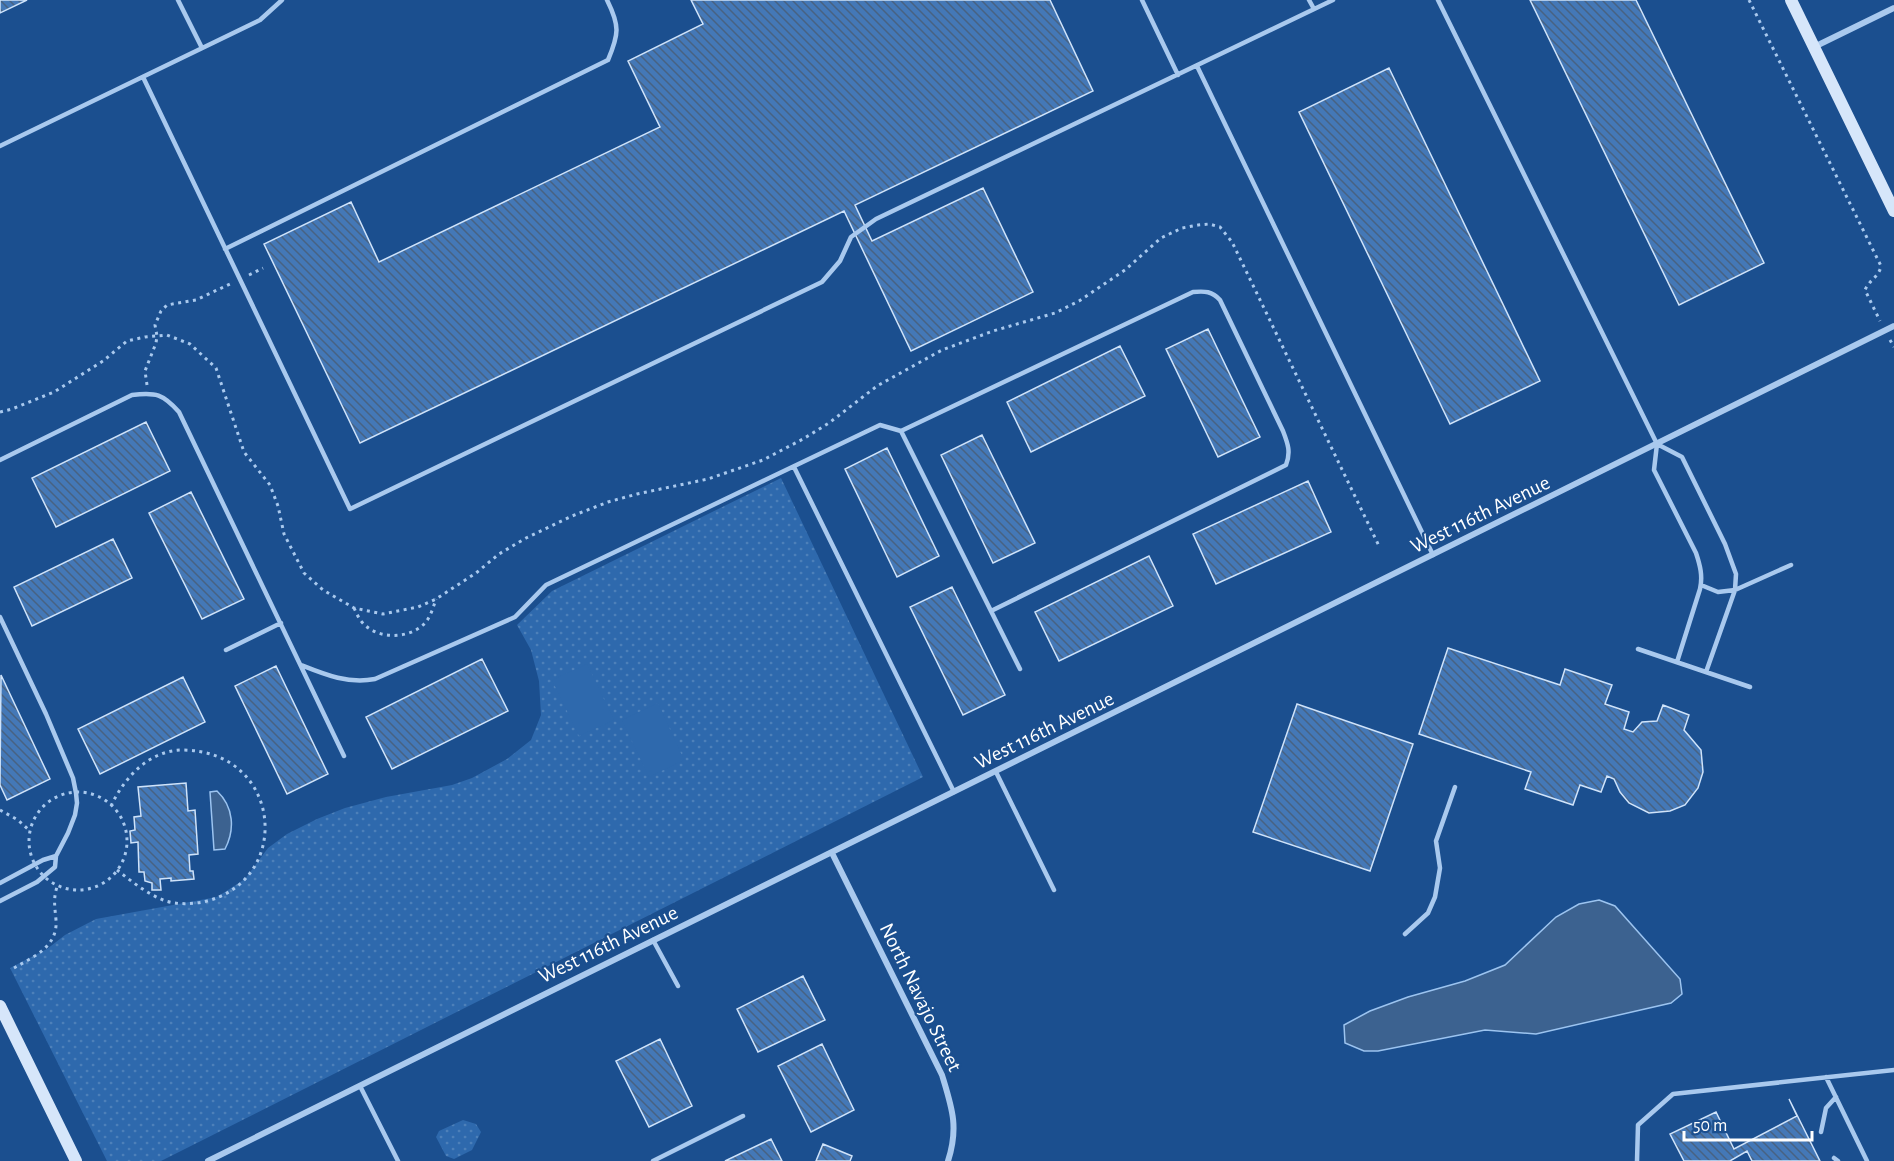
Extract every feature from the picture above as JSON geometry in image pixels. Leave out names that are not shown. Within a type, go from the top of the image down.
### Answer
[{"type":"main road","points":[[1791,0],[1894,211]]},
{"type":"main road","points":[[0,1006],[76,1161]]},
{"type":"street","points":[[1814,47],[1894,8]]},
{"type":"street","name":"West 116th Avenue","points":[[208,1161],[1894,326]]},
{"type":"street","name":"North Navajo Street","points":[[832,853],[942,1075],[954,1112],[955,1125],[954,1144],[948,1161]]},
{"type":"lane","points":[[178,0],[202,48]]},
{"type":"lane","points":[[0,146],[260,20],[282,0]]},
{"type":"lane","points":[[225,249],[608,60],[617,38],[617,20],[608,0]]},
{"type":"lane","points":[[1142,0],[1178,75]]},
{"type":"lane","points":[[1309,0],[1314,9]]},
{"type":"lane","points":[[142,77],[350,509],[822,282],[840,261],[851,237],[876,219],[1333,0]]},
{"type":"lane","points":[[1438,0],[1657,444],[1654,470],[1696,553],[1700,566],[1701,585],[1677,662]]},
{"type":"lane","points":[[1197,66],[1433,555]]},
{"type":"lane","points":[[301,665],[335,678],[350,681],[375,679],[515,617],[546,585],[880,425],[901,431],[1193,292],[1206,291],[1214,294],[1220,300],[1283,431],[1289,448],[1286,465],[991,611]]},
{"type":"lane","points":[[0,460],[132,394],[149,392],[161,395],[179,412],[344,756]]},
{"type":"lane","points":[[901,431],[1020,669]]},
{"type":"lane","points":[[1657,444],[1682,457],[1725,544],[1736,574],[1735,590],[1706,672]]},
{"type":"lane","points":[[794,467],[954,792]]},
{"type":"lane","points":[[1701,585],[1718,592],[1735,590],[1791,565]]},
{"type":"lane","points":[[0,617],[46,714],[73,778],[77,803],[69,833],[56,856],[56,864],[52,871],[37,882],[0,901]]},
{"type":"lane","points":[[226,650],[280,623]]},
{"type":"lane","points":[[1638,649],[1750,687]]},
{"type":"lane","points":[[996,772],[1054,890]]},
{"type":"lane","points":[[1405,934],[1428,913],[1435,897],[1440,867],[1436,841],[1455,787]]},
{"type":"lane","points":[[0,883],[49,856],[56,856]]},
{"type":"lane","points":[[653,940],[678,986]]},
{"type":"lane","points":[[1637,1161],[1638,1125],[1673,1094],[1894,1070]]},
{"type":"lane","points":[[1826,1077],[1867,1161]]},
{"type":"lane","points":[[360,1086],[398,1161]]},
{"type":"lane","points":[[1821,1132],[1826,1108],[1836,1097]]},
{"type":"lane","points":[[653,1161],[743,1116]]},
{"type":"path","points":[[1749,0],[1881,266],[1880,274],[1868,284],[1865,290],[1894,347]]},
{"type":"path","points":[[0,412],[54,392],[103,361],[127,341],[167,335],[190,344],[216,368],[244,452],[270,485],[278,506],[284,534],[304,573],[323,590],[354,608],[383,614],[418,607],[436,599],[476,573],[499,554],[572,516],[617,500],[708,479],[763,460],[829,423],[877,386],[914,364],[969,339],[1055,313],[1079,301],[1125,270],[1161,238],[1182,228],[1209,224],[1220,227],[1232,242],[1380,548]]},
{"type":"path","points":[[149,392],[145,371],[158,336],[155,325],[161,311],[167,305],[196,300],[263,268]]},
{"type":"path","points":[[354,608],[362,622],[376,632],[398,635],[423,625],[436,599]]},
{"type":"path","points":[[111,806],[118,790],[134,772],[153,758],[176,750],[200,750],[223,758],[243,771],[257,791],[265,814],[265,838],[257,863],[240,884],[218,899],[191,904],[165,901],[141,888],[117,870]]},
{"type":"path","points":[[0,810],[18,820],[30,831]]},
{"type":"path","points":[[14,968],[37,955],[50,944],[56,933],[53,903],[57,886]]},
{"type":"shaded area","points":[[781,478],[923,777],[161,1161],[107,1161],[10,968],[47,949],[65,935],[96,919],[217,897],[245,879],[268,848],[287,834],[317,819],[345,808],[386,797],[452,785],[472,778],[507,759],[531,740],[541,715],[539,681],[531,650],[517,625],[552,591]]},
{"type":"shaded area","points":[[587,664],[614,720],[579,736],[552,680]]},
{"type":"shaded area","points":[[658,703],[684,760],[649,777],[622,720]]},
{"type":"shaded area","points":[[217,791],[230,811],[231,827],[225,849],[214,850],[210,792]]},
{"type":"shaded area","points":[[1599,900],[1615,906],[1680,979],[1682,994],[1671,1003],[1536,1034],[1485,1030],[1378,1051],[1364,1051],[1345,1043],[1344,1025],[1370,1011],[1408,997],[1465,981],[1505,965],[1556,917],[1579,904]]},
{"type":"shaded area","points":[[463,1120],[476,1124],[481,1132],[472,1150],[454,1159],[446,1156],[436,1137],[439,1131]]},
{"type":"building","points":[[0,0],[27,0],[0,13]]},
{"type":"building","points":[[691,0],[1050,0],[1093,91],[855,205],[872,241],[983,188],[1033,292],[911,351],[844,211],[360,443],[264,244],[351,202],[379,262],[660,127],[628,61],[703,24]]},
{"type":"building","points":[[1530,0],[1636,0],[1764,263],[1679,305]]},
{"type":"building","points":[[1389,68],[1540,381],[1450,424],[1299,112]]},
{"type":"building","points":[[1208,329],[1260,437],[1218,457],[1166,349]]},
{"type":"building","points":[[1120,346],[1145,396],[1031,452],[1007,402]]},
{"type":"building","points":[[146,422],[170,471],[56,527],[32,478]]},
{"type":"building","points":[[982,435],[1035,543],[993,563],[941,455]]},
{"type":"building","points":[[887,448],[939,556],[897,577],[845,469]]},
{"type":"building","points":[[1308,481],[1331,532],[1216,584],[1193,534]]},
{"type":"building","points":[[191,492],[244,599],[202,619],[149,513]]},
{"type":"building","points":[[113,539],[132,578],[32,626],[14,587]]},
{"type":"building","points":[[1149,556],[1173,606],[1059,661],[1035,612]]},
{"type":"building","points":[[952,587],[1005,695],[963,715],[910,607]]},
{"type":"building","points":[[1448,648],[1560,685],[1565,669],[1612,685],[1605,704],[1629,712],[1624,729],[1633,732],[1642,722],[1657,721],[1663,705],[1689,715],[1684,730],[1701,750],[1703,772],[1698,788],[1685,805],[1670,811],[1649,813],[1629,803],[1620,792],[1614,779],[1607,776],[1601,792],[1580,785],[1573,805],[1525,789],[1531,772],[1419,734]]},
{"type":"building","points":[[482,659],[508,711],[392,769],[366,717]]},
{"type":"building","points":[[276,666],[328,774],[287,794],[235,686]]},
{"type":"building","points":[[1,675],[50,779],[7,800],[0,785]]},
{"type":"building","points":[[183,677],[205,722],[100,774],[78,729]]},
{"type":"building","points":[[1297,704],[1413,744],[1370,871],[1253,832]]},
{"type":"building","points":[[186,783],[188,811],[195,810],[198,854],[189,855],[190,871],[193,871],[194,879],[171,881],[171,878],[160,879],[161,890],[152,890],[152,883],[145,881],[144,872],[139,872],[138,842],[131,843],[130,831],[135,830],[134,817],[141,816],[138,787]]},
{"type":"building","points":[[803,976],[825,1020],[758,1052],[737,1009]]},
{"type":"building","points":[[660,1039],[692,1106],[649,1127],[616,1061]]},
{"type":"building","points":[[822,1044],[854,1110],[811,1132],[778,1066]]},
{"type":"building","points":[[1789,1099],[1820,1161],[1752,1161],[1747,1151],[1730,1161],[1684,1161],[1670,1134],[1716,1112],[1734,1149],[1797,1116]]},
{"type":"building","points":[[771,1139],[782,1161],[725,1161]]},
{"type":"building","points":[[823,1144],[852,1156],[850,1161],[816,1161]]}]
